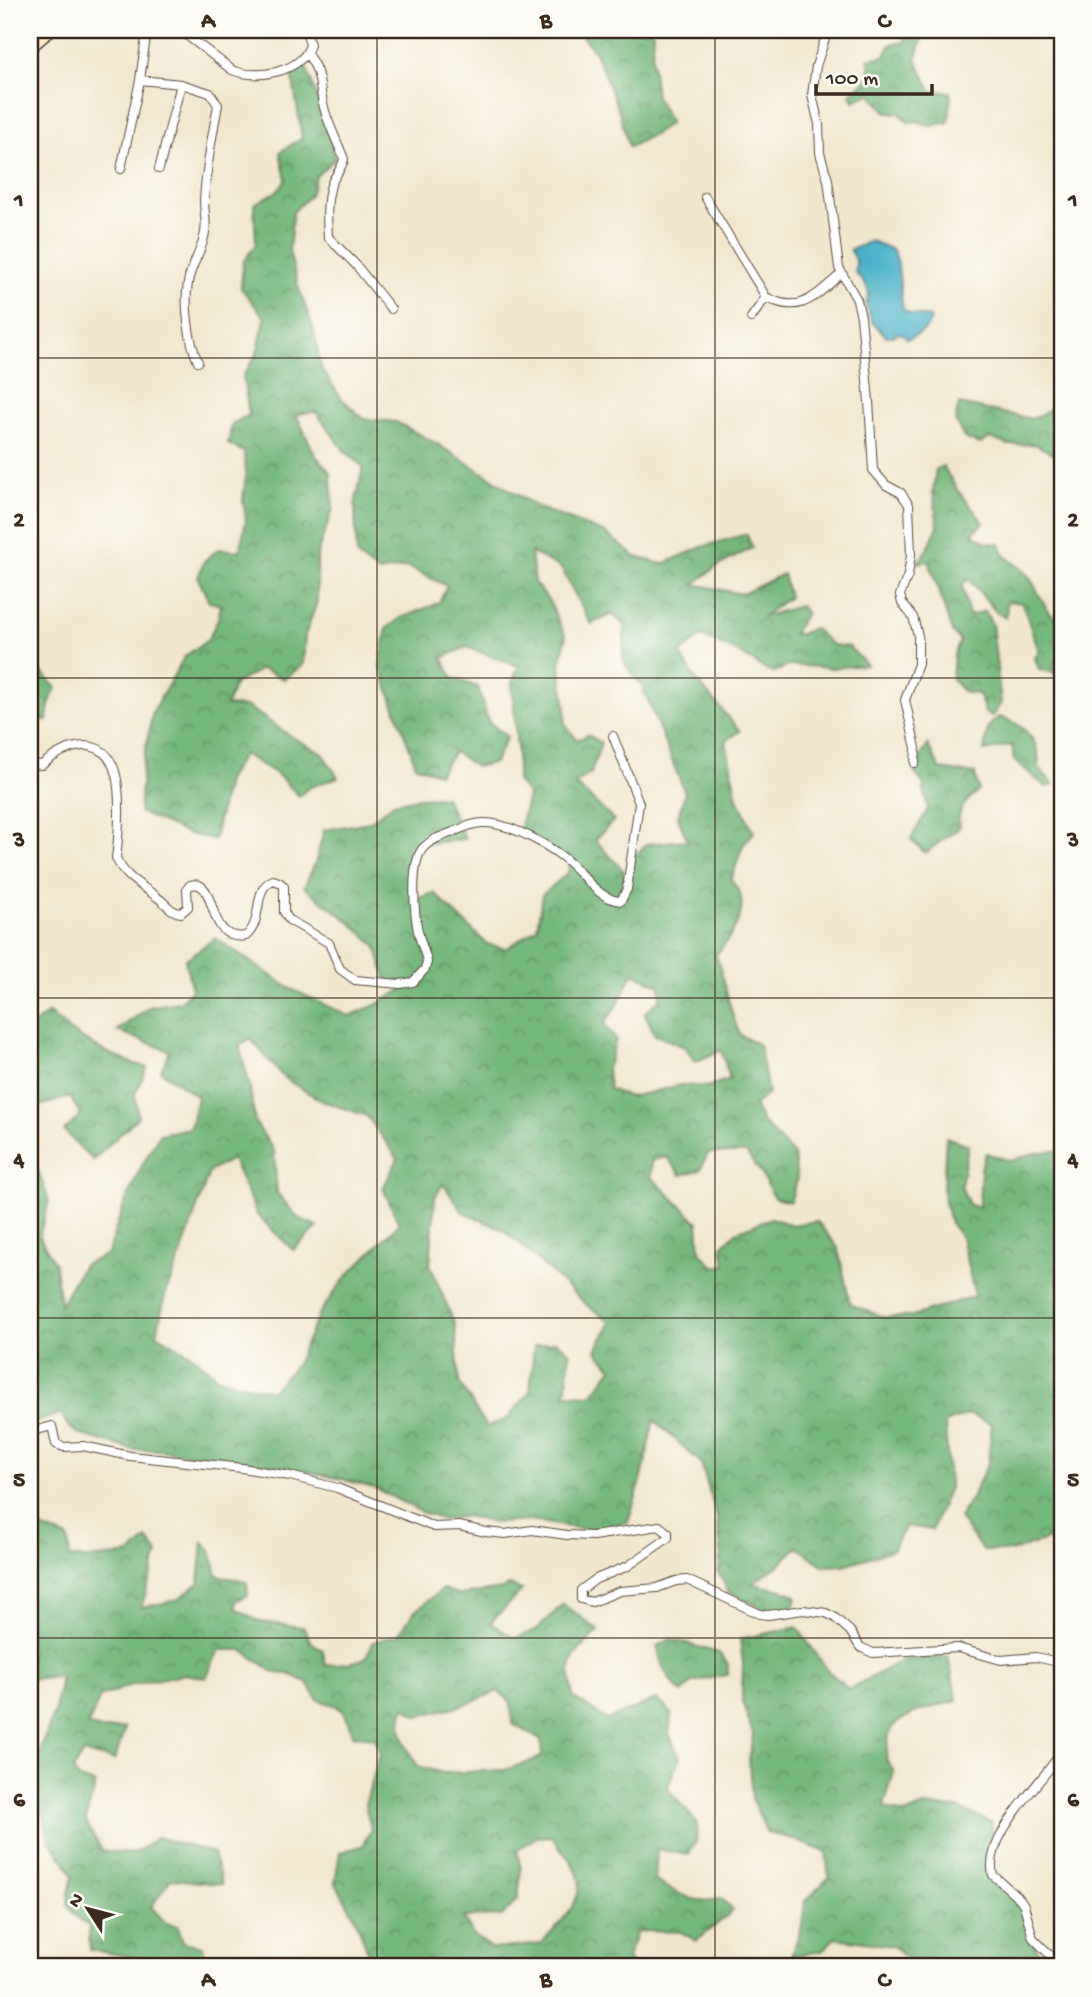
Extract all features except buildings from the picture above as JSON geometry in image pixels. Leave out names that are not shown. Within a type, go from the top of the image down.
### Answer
[{"type":"street","points":[[30,48],[51,30]]},
{"type":"street","points":[[121,169],[140,80],[147,30]]},
{"type":"street","points":[[180,30],[221,64],[242,74],[260,75],[277,72],[301,59],[310,45],[306,30]]},
{"type":"street","points":[[828,30],[816,65],[812,95],[819,124],[820,153],[828,180],[833,232],[841,274],[858,300],[861,317],[873,470],[886,485],[901,493],[909,505],[911,555],[908,575],[900,595],[901,603],[912,617],[919,645],[918,664],[905,700],[916,748],[915,763]]},
{"type":"street","points":[[306,53],[320,75],[325,111],[344,159],[343,166],[332,182],[328,200],[328,237],[356,265],[391,309]]},
{"type":"street","points":[[140,80],[180,84],[210,93],[218,105],[207,166],[205,237],[188,283],[189,339],[198,362]]},
{"type":"street","points":[[159,169],[180,84]]},
{"type":"street","points":[[705,197],[766,297],[776,303],[793,306],[807,302],[841,274]]},
{"type":"street","points":[[751,318],[766,297]]},
{"type":"street","points":[[30,764],[43,765],[61,751],[80,745],[103,753],[116,775],[120,832],[116,858],[129,878],[157,897],[173,913],[181,913],[188,907],[187,889],[190,885],[203,885],[220,927],[229,934],[246,936],[257,920],[259,896],[263,888],[273,880],[284,887],[285,912],[289,920],[329,943],[340,969],[348,976],[355,980],[400,984],[413,982],[425,970],[427,962],[416,915],[415,879],[419,853],[434,839],[475,823],[487,822],[548,846],[602,894],[614,901],[621,901],[628,890],[639,803],[613,736]]},
{"type":"street","points":[[30,1432],[52,1426],[56,1444],[64,1447],[83,1446],[130,1456],[290,1476],[337,1488],[434,1527],[459,1526],[505,1534],[532,1530],[593,1536],[659,1526],[668,1533],[668,1538],[628,1566],[588,1584],[582,1590],[581,1599],[592,1602],[620,1591],[657,1588],[687,1580],[760,1614],[803,1610],[834,1617],[850,1631],[860,1647],[873,1653],[958,1648],[1001,1660],[1036,1657],[1062,1663]]},
{"type":"street","points":[[1062,1751],[1008,1824],[991,1864],[993,1875],[1014,1892],[1024,1905],[1033,1938],[1062,1967]]},
{"type":"green space","points":[[577,30],[653,30],[652,61],[656,97],[670,123],[629,147],[619,111],[595,52]]},
{"type":"green space","points":[[903,30],[925,30],[916,59],[931,91],[951,92],[949,122],[930,126],[918,121],[908,122],[899,113],[887,113],[870,93],[854,101],[850,93],[864,83],[869,75],[868,59],[885,56],[891,44],[906,42]]},
{"type":"green space","points":[[306,67],[335,159],[316,176],[310,195],[293,212],[289,251],[314,330],[321,368],[341,398],[364,419],[396,422],[434,442],[539,508],[605,533],[636,557],[663,564],[702,547],[747,534],[752,548],[716,567],[694,584],[742,594],[783,574],[789,597],[762,617],[800,606],[806,613],[793,634],[801,634],[813,628],[832,645],[849,647],[867,665],[831,668],[791,665],[772,673],[733,650],[701,636],[680,654],[697,681],[740,731],[726,741],[737,798],[754,832],[743,845],[731,880],[738,889],[742,902],[739,919],[716,955],[740,1035],[759,1045],[768,1093],[754,1106],[762,1122],[794,1155],[797,1180],[790,1202],[774,1198],[761,1173],[746,1153],[708,1153],[700,1170],[681,1175],[667,1157],[652,1160],[651,1177],[698,1222],[700,1252],[714,1266],[725,1266],[722,1246],[736,1232],[771,1218],[792,1225],[817,1221],[838,1248],[850,1304],[883,1317],[910,1317],[975,1296],[961,1237],[950,1223],[943,1193],[946,1137],[968,1145],[961,1186],[969,1205],[979,1208],[981,1168],[986,1153],[1011,1161],[1034,1153],[1062,1150],[1062,1535],[1012,1551],[983,1551],[959,1518],[988,1463],[992,1424],[969,1414],[945,1423],[949,1487],[932,1530],[906,1526],[892,1550],[844,1565],[824,1566],[797,1547],[780,1564],[753,1583],[787,1591],[797,1597],[793,1607],[768,1611],[729,1592],[718,1572],[721,1553],[717,1518],[701,1463],[654,1420],[642,1478],[628,1522],[591,1530],[532,1521],[493,1523],[467,1516],[444,1520],[421,1512],[377,1489],[342,1479],[279,1466],[159,1450],[134,1450],[79,1434],[68,1426],[61,1413],[30,1424],[30,1149],[49,1201],[39,1236],[55,1264],[60,1305],[83,1265],[108,1254],[130,1192],[160,1134],[190,1128],[197,1097],[161,1071],[170,1051],[117,1031],[149,1007],[180,1002],[192,990],[185,960],[215,938],[291,989],[349,1016],[378,1004],[403,989],[386,978],[376,946],[304,887],[315,864],[324,830],[369,822],[394,803],[417,798],[445,797],[465,839],[430,843],[422,841],[412,869],[414,900],[434,893],[487,944],[506,949],[537,928],[542,895],[568,873],[570,860],[519,831],[528,795],[517,781],[512,682],[519,666],[466,647],[442,658],[453,678],[478,687],[488,721],[507,737],[494,763],[476,767],[454,752],[439,773],[416,766],[380,666],[387,628],[401,618],[439,603],[447,586],[408,567],[378,572],[357,556],[355,505],[363,467],[343,449],[316,412],[296,414],[315,455],[331,473],[333,509],[317,554],[317,602],[305,635],[303,665],[284,679],[262,669],[235,684],[226,706],[248,707],[295,739],[322,753],[338,777],[308,788],[299,796],[278,775],[243,754],[227,781],[214,839],[188,834],[139,812],[143,762],[153,711],[185,656],[208,640],[218,619],[221,605],[209,602],[198,578],[204,561],[218,549],[240,551],[246,520],[243,500],[246,474],[244,452],[228,444],[232,424],[249,415],[243,376],[257,354],[265,318],[241,288],[243,262],[256,244],[254,204],[276,192],[286,180],[280,152],[302,138],[292,73]],"holes":[[[531,552],[561,568],[591,624],[612,614],[625,625],[623,661],[642,686],[685,793],[678,817],[687,840],[646,844],[633,858],[623,891],[624,871],[595,840],[614,820],[575,784],[591,773],[601,743],[588,735],[577,740],[565,724],[566,709],[560,665],[566,637],[549,601],[534,582]],[[633,973],[660,985],[660,999],[645,1013],[655,1035],[685,1047],[695,1062],[721,1050],[730,1079],[707,1087],[681,1085],[630,1097],[609,1089],[607,1069],[616,1040],[604,1024],[618,1004]],[[250,1038],[284,1078],[322,1101],[367,1116],[398,1159],[383,1188],[399,1224],[345,1278],[319,1314],[296,1365],[271,1391],[218,1378],[192,1355],[157,1334],[165,1295],[209,1172],[232,1159],[257,1215],[293,1250],[318,1227],[297,1217],[277,1193],[274,1151],[255,1122],[249,1082],[239,1046]],[[443,1184],[463,1212],[504,1230],[589,1307],[611,1322],[596,1350],[612,1368],[592,1395],[566,1394],[570,1353],[556,1341],[534,1346],[530,1392],[507,1419],[486,1427],[459,1382],[455,1325],[430,1265],[435,1197]]]},
{"type":"green space","points":[[959,404],[1032,419],[1050,409],[1062,411],[1062,459],[1035,444],[1008,445],[990,438],[980,444],[964,438],[955,420]]},
{"type":"green space","points":[[943,466],[958,491],[984,523],[972,533],[986,542],[1000,544],[1009,560],[1026,573],[1047,609],[1062,624],[1062,659],[1055,661],[1054,673],[1039,669],[1035,658],[1039,651],[1022,603],[1007,601],[1006,618],[996,612],[969,579],[962,584],[969,616],[985,611],[992,624],[1001,703],[992,716],[985,713],[979,694],[964,692],[952,679],[954,655],[960,641],[952,632],[929,561],[918,563],[938,526],[933,492],[936,469]]},
{"type":"green space","points":[[30,660],[56,687],[49,705],[47,721],[30,716]]},
{"type":"green space","points":[[998,717],[1015,723],[1028,734],[1037,749],[1038,767],[1054,785],[1046,787],[1014,760],[1012,745],[984,751],[988,727]]},
{"type":"green space","points":[[928,745],[940,769],[975,774],[979,790],[961,811],[959,828],[925,853],[911,839],[928,809],[923,783],[914,772]]},
{"type":"green space","points":[[49,1013],[95,1046],[147,1068],[135,1094],[138,1117],[93,1160],[64,1131],[81,1115],[70,1097],[39,1106],[30,1118],[30,1027]]},
{"type":"green space","points":[[30,1505],[40,1509],[41,1528],[68,1538],[70,1558],[131,1554],[147,1539],[158,1553],[141,1608],[177,1600],[199,1583],[203,1542],[211,1550],[217,1575],[247,1582],[248,1595],[236,1601],[236,1608],[260,1622],[303,1627],[311,1642],[323,1650],[325,1665],[365,1659],[373,1642],[398,1635],[414,1612],[443,1589],[460,1595],[502,1589],[510,1585],[522,1590],[490,1623],[515,1638],[537,1630],[563,1604],[599,1631],[573,1659],[570,1674],[573,1697],[607,1720],[657,1699],[672,1714],[669,1734],[680,1758],[667,1788],[697,1823],[696,1842],[688,1855],[657,1849],[655,1881],[679,1894],[696,1899],[704,1901],[721,1898],[733,1911],[696,1941],[681,1932],[637,1931],[627,1958],[635,1967],[396,1967],[368,1953],[355,1917],[335,1882],[340,1852],[362,1846],[371,1830],[365,1804],[380,1755],[375,1738],[352,1735],[342,1710],[318,1700],[307,1682],[289,1674],[275,1673],[242,1650],[219,1650],[206,1678],[184,1674],[131,1685],[100,1697],[88,1725],[102,1730],[125,1728],[115,1760],[83,1753],[73,1770],[79,1779],[96,1784],[85,1820],[101,1850],[131,1853],[157,1837],[213,1853],[222,1884],[171,1879],[151,1907],[166,1923],[178,1926],[183,1942],[203,1946],[208,1967],[149,1967],[143,1959],[90,1950],[89,1926],[75,1915],[69,1905],[73,1876],[49,1841],[44,1815],[36,1801],[33,1771],[55,1709],[61,1676],[30,1679]],"holes":[[[498,1691],[511,1702],[512,1724],[541,1739],[542,1757],[505,1770],[443,1773],[418,1766],[409,1753],[402,1730],[405,1707],[418,1716],[467,1704]],[[551,1836],[575,1868],[579,1879],[576,1899],[541,1944],[493,1949],[472,1934],[464,1917],[502,1916],[518,1899],[521,1870],[517,1850],[537,1837]]]},
{"type":"green space","points":[[797,1627],[829,1672],[849,1689],[903,1660],[948,1656],[957,1701],[910,1715],[890,1732],[886,1760],[894,1772],[884,1807],[905,1814],[924,1806],[958,1808],[992,1822],[991,1850],[987,1865],[990,1876],[1019,1900],[1027,1935],[1050,1967],[916,1967],[893,1946],[835,1938],[822,1951],[791,1956],[802,1926],[805,1902],[829,1877],[826,1852],[787,1837],[767,1833],[752,1799],[749,1760],[753,1734],[742,1701],[743,1664],[740,1639]]},
{"type":"green space","points":[[671,1639],[719,1653],[728,1664],[727,1675],[692,1682],[682,1693],[665,1672],[657,1646]]},
{"type":"water","points":[[871,241],[893,250],[897,259],[903,309],[910,314],[931,319],[925,330],[915,336],[907,339],[903,334],[897,333],[894,336],[886,336],[872,322],[866,305],[869,294],[867,287],[855,272],[856,262],[850,250]]}]
